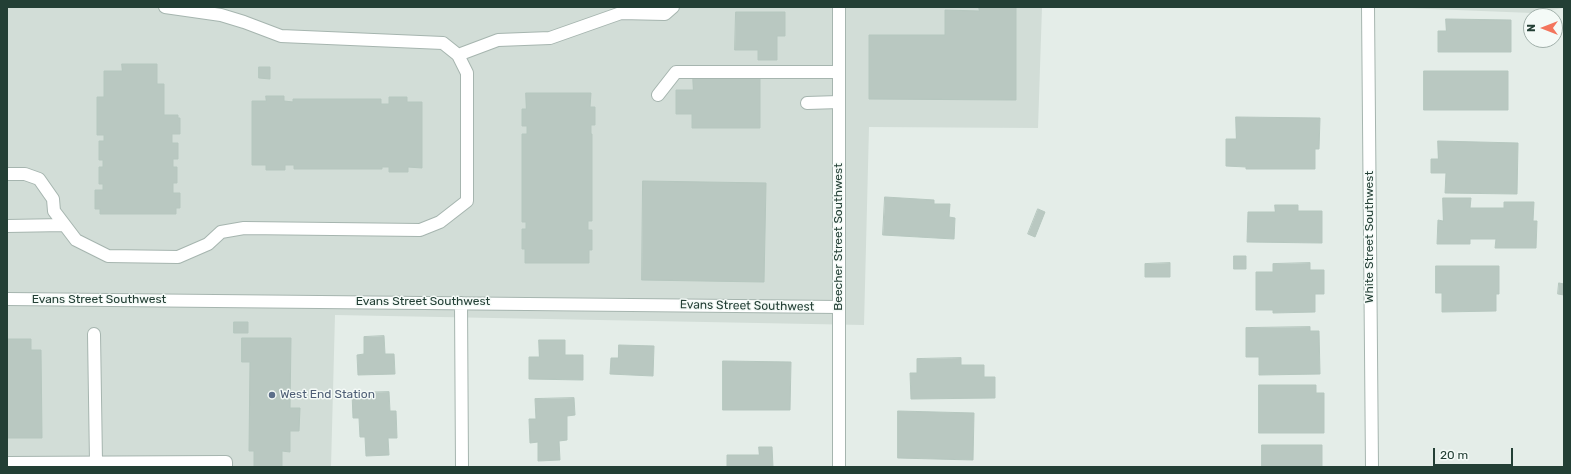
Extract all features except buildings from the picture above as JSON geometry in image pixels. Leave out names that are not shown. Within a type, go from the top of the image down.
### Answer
[{"type":"street","points":[[7,174],[25,174],[38,179],[53,199],[54,211],[76,240],[108,256],[178,257],[208,244],[222,232],[244,228],[420,230],[440,222],[467,201],[467,73],[458,55],[443,43],[281,36],[221,15],[165,7]]},
{"type":"street","points":[[458,55],[498,40],[550,38],[620,13],[665,14],[673,7]]},
{"type":"street","name":"Beecher Street Southwest","points":[[839,7],[839,467]]},
{"type":"street","name":"White Street Southwest","points":[[1368,7],[1372,467]]},
{"type":"street","points":[[658,95],[676,72],[839,72]]},
{"type":"street","points":[[807,103],[839,102]]},
{"type":"street","points":[[7,226],[64,225]]},
{"type":"street","name":"Evans Street Southwest","points":[[7,299],[839,307]]},
{"type":"street","points":[[461,303],[462,467]]},
{"type":"street","points":[[94,334],[102,464]]},
{"type":"street","points":[[7,463],[102,464],[226,462],[226,467]]},
{"type":"shaded area","points":[[7,7],[1042,7],[1038,128],[869,127],[864,325],[335,315],[331,467],[7,467]]},
{"type":"shaded area","points":[[1381,7],[1564,7],[1523,8],[1523,13]]},
{"type":"place","name":"West End Station","points":[[272,395]]}]
